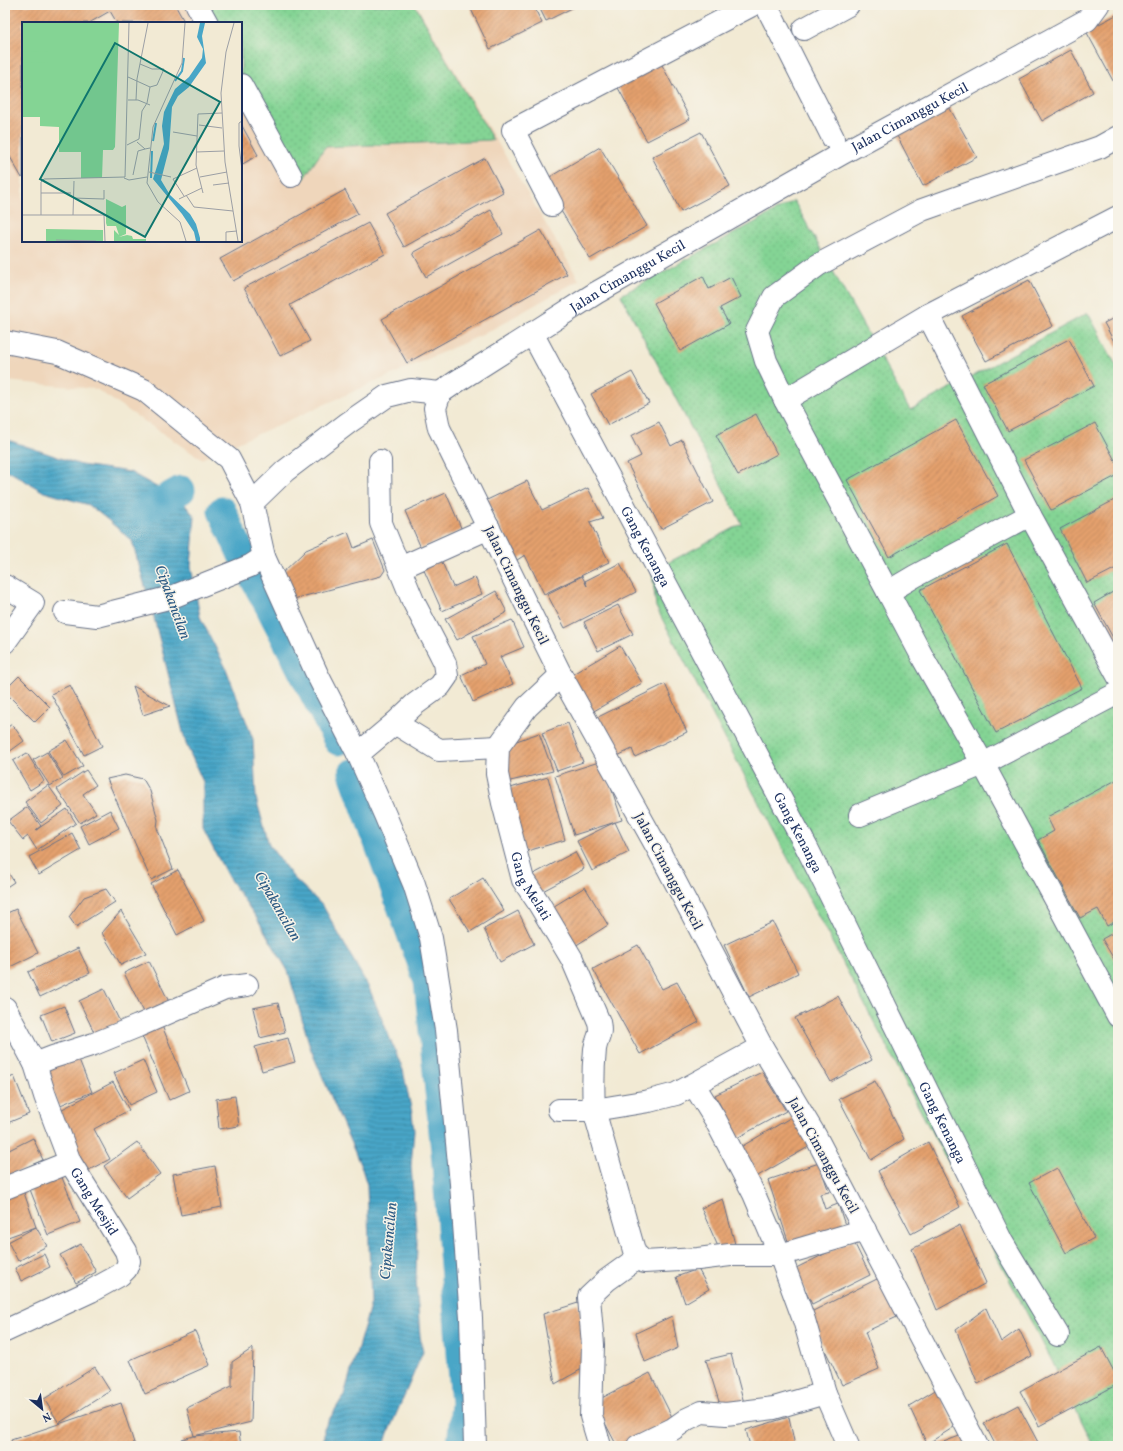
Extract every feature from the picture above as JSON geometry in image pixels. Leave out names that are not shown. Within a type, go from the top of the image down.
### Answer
[{"type":"street","points":[[197,5],[206,22]]},
{"type":"street","points":[[552,205],[513,130],[752,5]]},
{"type":"street","points":[[766,5],[833,138]]},
{"type":"street","points":[[804,29],[848,5]]},
{"type":"street","name":"Jalan Cimanggu Kecil","points":[[977,1446],[816,1137],[762,1047],[658,848],[561,675],[439,428],[436,408],[440,393],[532,332],[596,293],[835,158],[1087,20],[1098,5]]},
{"type":"street","points":[[242,87],[290,176]]},
{"type":"street","points":[[1118,137],[1100,147],[922,210],[818,265],[774,297],[757,332],[766,361],[785,400],[924,660],[983,764],[1118,1016]]},
{"type":"street","points":[[785,400],[928,315],[1118,217]]},
{"type":"street","points":[[928,315],[1030,514],[1118,676]]},
{"type":"street","name":"Gang Kenanga","points":[[532,332],[808,850],[1002,1242],[1058,1335]]},
{"type":"street","points":[[5,342],[57,352],[144,390],[229,459],[252,503],[257,562],[358,754],[414,884],[431,938],[446,1030],[462,1199],[471,1318],[475,1446]]},
{"type":"street","points":[[252,503],[285,471],[348,423],[387,396],[411,390],[440,393]]},
{"type":"street","points":[[358,754],[414,706],[440,686],[447,676],[445,663],[440,651],[413,601],[381,523],[380,461]]},
{"type":"street","points":[[888,592],[1030,514]]},
{"type":"street","points":[[400,568],[489,528]]},
{"type":"street","points":[[65,612],[98,616],[172,597],[257,562]]},
{"type":"street","points":[[5,586],[34,603],[5,642]]},
{"type":"street","points":[[395,723],[439,750],[498,748],[528,707],[561,675]]},
{"type":"street","points":[[860,815],[983,764],[1118,693]]},
{"type":"street","name":"Gang Melati","points":[[498,748],[497,774],[523,880],[572,959],[599,1022],[601,1030],[595,1047],[593,1088],[594,1110],[635,1254],[638,1256]]},
{"type":"street","points":[[35,1064],[94,1044],[225,988],[247,985]]},
{"type":"street","name":"Gang Mesjid","points":[[5,1008],[35,1064],[45,1096],[70,1162],[126,1251],[129,1260],[126,1269],[120,1275],[91,1291],[5,1331]]},
{"type":"street","points":[[559,1110],[594,1110],[649,1101],[676,1094],[762,1047]]},
{"type":"street","points":[[694,1085],[715,1119],[754,1194],[780,1255],[804,1320],[825,1394],[848,1446]]},
{"type":"street","points":[[5,1188],[70,1162]]},
{"type":"street","points":[[600,1446],[591,1416],[593,1345],[589,1298],[607,1280],[638,1256],[644,1262],[698,1259],[730,1255],[780,1255],[865,1230]]},
{"type":"street","points":[[638,1446],[672,1429],[686,1419],[702,1412],[726,1414],[774,1408],[825,1394]]},
{"type":"shaded area","points":[[5,5],[416,5],[579,280],[484,334],[201,459],[96,389],[5,381]]},
{"type":"green space","points":[[202,5],[415,5],[493,140],[325,147],[302,181],[242,76],[242,22],[211,22]]},
{"type":"green space","points":[[794,201],[910,410],[1088,313],[1118,369],[1118,1446],[1094,1446],[1052,1361],[656,607],[652,571],[742,524],[621,295]]},
{"type":"water","name":"Cipakancilan","points":[[5,439],[81,465],[130,472],[183,502],[195,517],[191,566],[200,617],[225,666],[253,739],[256,798],[269,845],[293,877],[323,906],[369,988],[403,1070],[412,1113],[414,1131],[411,1166],[417,1243],[416,1279],[420,1336],[423,1352],[388,1433],[384,1446],[324,1446],[324,1428],[344,1395],[371,1303],[367,1185],[362,1169],[311,1050],[288,971],[258,920],[228,877],[203,829],[203,782],[186,744],[153,614],[132,541],[89,505],[44,492],[5,469]]},
{"type":"building","points":[[5,5],[175,5],[184,22],[116,22],[110,11],[91,22],[22,22],[22,178],[5,148]]},
{"type":"building","points":[[469,5],[533,5],[542,23],[490,49]]},
{"type":"building","points":[[538,5],[578,5],[546,21]]},
{"type":"building","points":[[1118,14],[1118,90],[1086,31]]},
{"type":"building","points":[[1071,50],[1093,92],[1042,121],[1019,79]]},
{"type":"building","points":[[661,63],[690,119],[647,141],[617,86]]},
{"type":"building","points":[[948,105],[977,157],[923,186],[894,130]]},
{"type":"building","points":[[242,126],[258,155],[242,164]]},
{"type":"building","points":[[701,132],[730,186],[681,212],[652,157]]},
{"type":"building","points":[[600,147],[647,226],[590,259],[543,181]]},
{"type":"building","points":[[485,158],[503,192],[404,247],[385,213]]},
{"type":"building","points":[[345,190],[358,214],[233,281],[220,259]]},
{"type":"building","points":[[491,210],[503,234],[426,277],[413,253]]},
{"type":"building","points":[[368,223],[385,254],[290,305],[310,341],[280,356],[244,288]]},
{"type":"building","points":[[541,230],[567,274],[407,363],[382,319]]},
{"type":"building","points":[[703,276],[709,289],[731,277],[741,297],[720,308],[729,324],[680,351],[654,303]]},
{"type":"building","points":[[1029,280],[1053,326],[986,361],[962,316]]},
{"type":"building","points":[[1118,316],[1118,349],[1104,323]]},
{"type":"building","points":[[1069,339],[1094,386],[1008,431],[983,384]]},
{"type":"building","points":[[632,372],[649,403],[608,425],[591,394]]},
{"type":"building","points":[[756,414],[777,454],[738,475],[716,435]]},
{"type":"building","points":[[956,420],[998,496],[889,557],[847,480]]},
{"type":"building","points":[[659,422],[671,446],[682,440],[713,502],[661,529],[627,463],[641,456],[631,436]]},
{"type":"building","points":[[1095,423],[1118,466],[1118,475],[1051,510],[1024,460]]},
{"type":"building","points":[[527,481],[542,510],[588,488],[603,518],[590,522],[609,562],[544,594],[525,555],[517,560],[487,500]]},
{"type":"building","points":[[446,493],[462,530],[421,548],[405,511]]},
{"type":"building","points":[[1118,498],[1118,567],[1087,583],[1060,529]]},
{"type":"building","points":[[348,532],[354,548],[373,540],[385,570],[381,576],[286,601],[279,576],[306,550]]},
{"type":"building","points":[[1007,544],[1082,688],[996,733],[920,590]]},
{"type":"building","points":[[441,560],[453,587],[475,577],[482,594],[442,611],[423,568]]},
{"type":"building","points":[[620,563],[636,592],[565,628],[547,594],[582,576],[587,586],[585,581]]},
{"type":"building","points":[[1118,589],[1118,647],[1094,603]]},
{"type":"building","points":[[496,591],[507,612],[457,640],[445,619]]},
{"type":"building","points":[[618,605],[633,634],[598,651],[584,622]]},
{"type":"building","points":[[512,620],[524,647],[500,657],[513,684],[473,702],[461,675],[485,664],[473,636]]},
{"type":"building","points":[[620,646],[642,683],[587,715],[566,678]]},
{"type":"building","points":[[19,676],[50,707],[35,722],[5,692],[5,690]]},
{"type":"building","points":[[665,684],[687,732],[635,757],[632,749],[611,759],[592,720]]},
{"type":"building","points":[[70,685],[102,746],[84,755],[51,694]]},
{"type":"building","points":[[133,686],[170,706],[143,715]]},
{"type":"building","points":[[568,723],[583,762],[557,771],[542,733]]},
{"type":"building","points":[[12,724],[24,741],[5,755],[5,729]]},
{"type":"building","points":[[539,733],[553,771],[502,783],[501,772],[511,743]]},
{"type":"building","points":[[67,740],[83,766],[64,777],[48,751]]},
{"type":"building","points":[[47,752],[63,778],[50,786],[33,760]]},
{"type":"building","points":[[27,753],[44,781],[30,790],[13,761]]},
{"type":"building","points":[[602,761],[622,820],[574,835],[555,776]]},
{"type":"building","points":[[86,770],[96,785],[83,794],[96,813],[80,823],[57,789]]},
{"type":"building","points":[[125,775],[143,779],[150,791],[158,820],[157,828],[173,869],[151,880],[107,779]]},
{"type":"building","points":[[548,777],[565,840],[524,852],[507,789]]},
{"type":"building","points":[[1118,779],[1118,920],[1107,926],[1098,909],[1080,918],[1038,840],[1054,831],[1047,817]]},
{"type":"building","points":[[48,785],[63,806],[41,823],[25,802]]},
{"type":"building","points":[[27,807],[41,826],[36,830],[67,809],[76,823],[37,850],[28,836],[23,840],[8,821]]},
{"type":"building","points":[[110,810],[119,828],[89,844],[80,826]]},
{"type":"building","points":[[615,822],[629,852],[592,871],[577,841]]},
{"type":"building","points":[[72,833],[81,850],[39,875],[29,857]]},
{"type":"building","points":[[575,852],[584,869],[537,894],[528,877]]},
{"type":"building","points":[[5,867],[14,882],[5,888]]},
{"type":"building","points":[[178,870],[204,921],[177,935],[151,884]]},
{"type":"building","points":[[483,878],[504,911],[470,932],[449,899]]},
{"type":"building","points":[[585,887],[608,925],[575,946],[551,908]]},
{"type":"building","points":[[106,889],[115,902],[76,927],[69,917],[84,897]]},
{"type":"building","points":[[16,909],[38,953],[8,968],[5,962],[5,914]]},
{"type":"building","points":[[121,911],[146,953],[121,965],[102,933]]},
{"type":"building","points":[[518,911],[534,944],[500,962],[484,929]]},
{"type":"building","points":[[773,922],[798,973],[749,997],[724,945]]},
{"type":"building","points":[[1118,930],[1118,966],[1102,939]]},
{"type":"building","points":[[638,945],[662,989],[677,982],[699,1022],[640,1054],[593,969]]},
{"type":"building","points":[[78,948],[90,973],[40,997],[28,972]]},
{"type":"building","points":[[149,961],[171,1006],[147,1018],[124,973]]},
{"type":"building","points":[[104,989],[120,1022],[95,1034],[79,1001]]},
{"type":"building","points":[[838,996],[872,1060],[831,1082],[795,1018]]},
{"type":"building","points":[[278,1003],[285,1032],[260,1038],[253,1008]]},
{"type":"building","points":[[64,1006],[75,1033],[52,1042],[41,1015]]},
{"type":"building","points":[[160,1021],[189,1091],[169,1100],[139,1029]]},
{"type":"building","points":[[288,1038],[295,1062],[262,1071],[255,1047]]},
{"type":"building","points":[[76,1052],[92,1092],[58,1106],[42,1066]]},
{"type":"building","points":[[143,1060],[157,1092],[129,1105],[114,1073]]},
{"type":"building","points":[[762,1072],[786,1111],[737,1138],[715,1095]]},
{"type":"building","points":[[14,1076],[29,1114],[5,1124],[5,1080]]},
{"type":"building","points":[[875,1081],[904,1139],[871,1160],[839,1099]]},
{"type":"building","points":[[113,1082],[129,1110],[94,1129],[110,1159],[85,1172],[53,1114]]},
{"type":"building","points":[[235,1096],[239,1126],[219,1129],[216,1099]]},
{"type":"building","points":[[795,1115],[812,1145],[756,1177],[739,1148]]},
{"type":"building","points":[[33,1138],[43,1160],[5,1177],[5,1152]]},
{"type":"building","points":[[137,1142],[160,1174],[127,1198],[104,1166]]},
{"type":"building","points":[[928,1142],[960,1207],[911,1234],[878,1171]]},
{"type":"building","points":[[819,1163],[829,1192],[820,1194],[825,1209],[838,1204],[845,1225],[789,1244],[768,1180]]},
{"type":"building","points":[[215,1166],[222,1207],[181,1215],[173,1174]]},
{"type":"building","points":[[1057,1168],[1094,1238],[1066,1253],[1029,1183]]},
{"type":"building","points":[[61,1175],[80,1222],[48,1235],[29,1187]]},
{"type":"building","points":[[23,1190],[36,1227],[5,1238],[5,1197]]},
{"type":"building","points":[[723,1199],[735,1244],[720,1251],[701,1208]]},
{"type":"building","points":[[960,1225],[986,1283],[937,1310],[912,1249]]},
{"type":"building","points":[[36,1227],[47,1246],[18,1261],[8,1242]]},
{"type":"building","points":[[853,1240],[870,1275],[812,1304],[794,1269]]},
{"type":"building","points":[[81,1244],[96,1272],[76,1283],[60,1255]]},
{"type":"building","points":[[44,1254],[50,1267],[21,1281],[15,1268]]},
{"type":"building","points":[[698,1269],[709,1289],[685,1303],[676,1277]]},
{"type":"building","points":[[881,1277],[897,1317],[865,1332],[879,1369],[842,1385],[809,1313]]},
{"type":"building","points":[[578,1303],[591,1364],[555,1384],[543,1314]]},
{"type":"building","points":[[986,1308],[1001,1342],[1019,1329],[1032,1356],[978,1384],[956,1330]]},
{"type":"building","points":[[672,1316],[678,1348],[645,1362],[636,1333]]},
{"type":"building","points":[[195,1331],[210,1365],[145,1394],[130,1360]]},
{"type":"building","points":[[1101,1347],[1118,1379],[1118,1384],[1039,1426],[1020,1391]]},
{"type":"building","points":[[253,1348],[251,1422],[194,1436],[187,1408],[232,1386],[232,1362]]},
{"type":"building","points":[[731,1354],[744,1403],[721,1408],[706,1360]]},
{"type":"building","points":[[95,1367],[110,1391],[59,1423],[44,1399]]},
{"type":"building","points":[[650,1373],[675,1423],[631,1446],[617,1446],[594,1402]]},
{"type":"building","points":[[937,1389],[954,1427],[927,1444],[909,1406]]},
{"type":"building","points":[[121,1403],[135,1446],[13,1446],[11,1440]]},
{"type":"building","points":[[1018,1405],[1040,1446],[996,1446],[984,1423]]},
{"type":"building","points":[[789,1417],[795,1446],[750,1446],[746,1430]]},
{"type":"building","points":[[239,1432],[241,1446],[182,1446],[182,1439],[194,1436]]},
{"type":"building","points":[[962,1435],[967,1446],[933,1446]]},
{"type":"waterway","points":[[142,512],[181,490]]},
{"type":"waterway","points":[[222,511],[247,566],[338,741]]},
{"type":"waterway","points":[[353,773],[428,981],[445,1151],[465,1404],[461,1446]]}]
